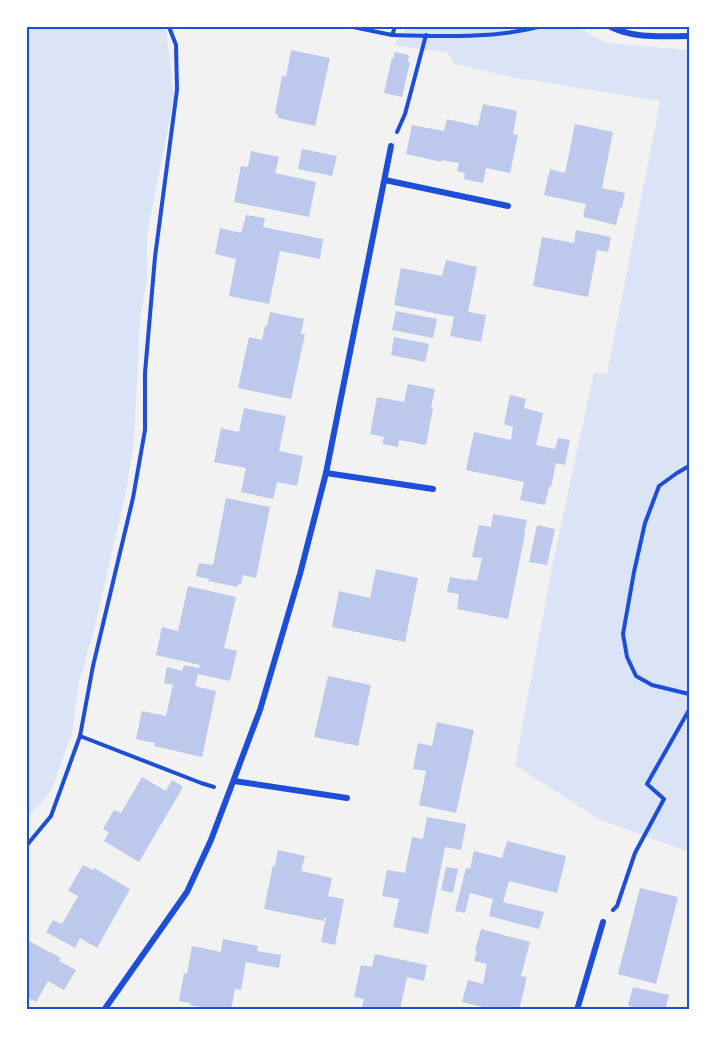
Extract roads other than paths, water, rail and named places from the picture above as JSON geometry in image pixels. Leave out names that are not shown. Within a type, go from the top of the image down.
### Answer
[{"type":"street","points":[[611,27],[622,33],[637,36],[689,36]]},
{"type":"street","points":[[104,1010],[187,892],[211,840],[263,699],[300,573],[326,473],[391,146]]},
{"type":"street","points":[[385,180],[508,206]]},
{"type":"street","points":[[326,473],[434,489]]},
{"type":"street","points":[[234,781],[347,798]]},
{"type":"street","points":[[577,1010],[603,922]]}]
